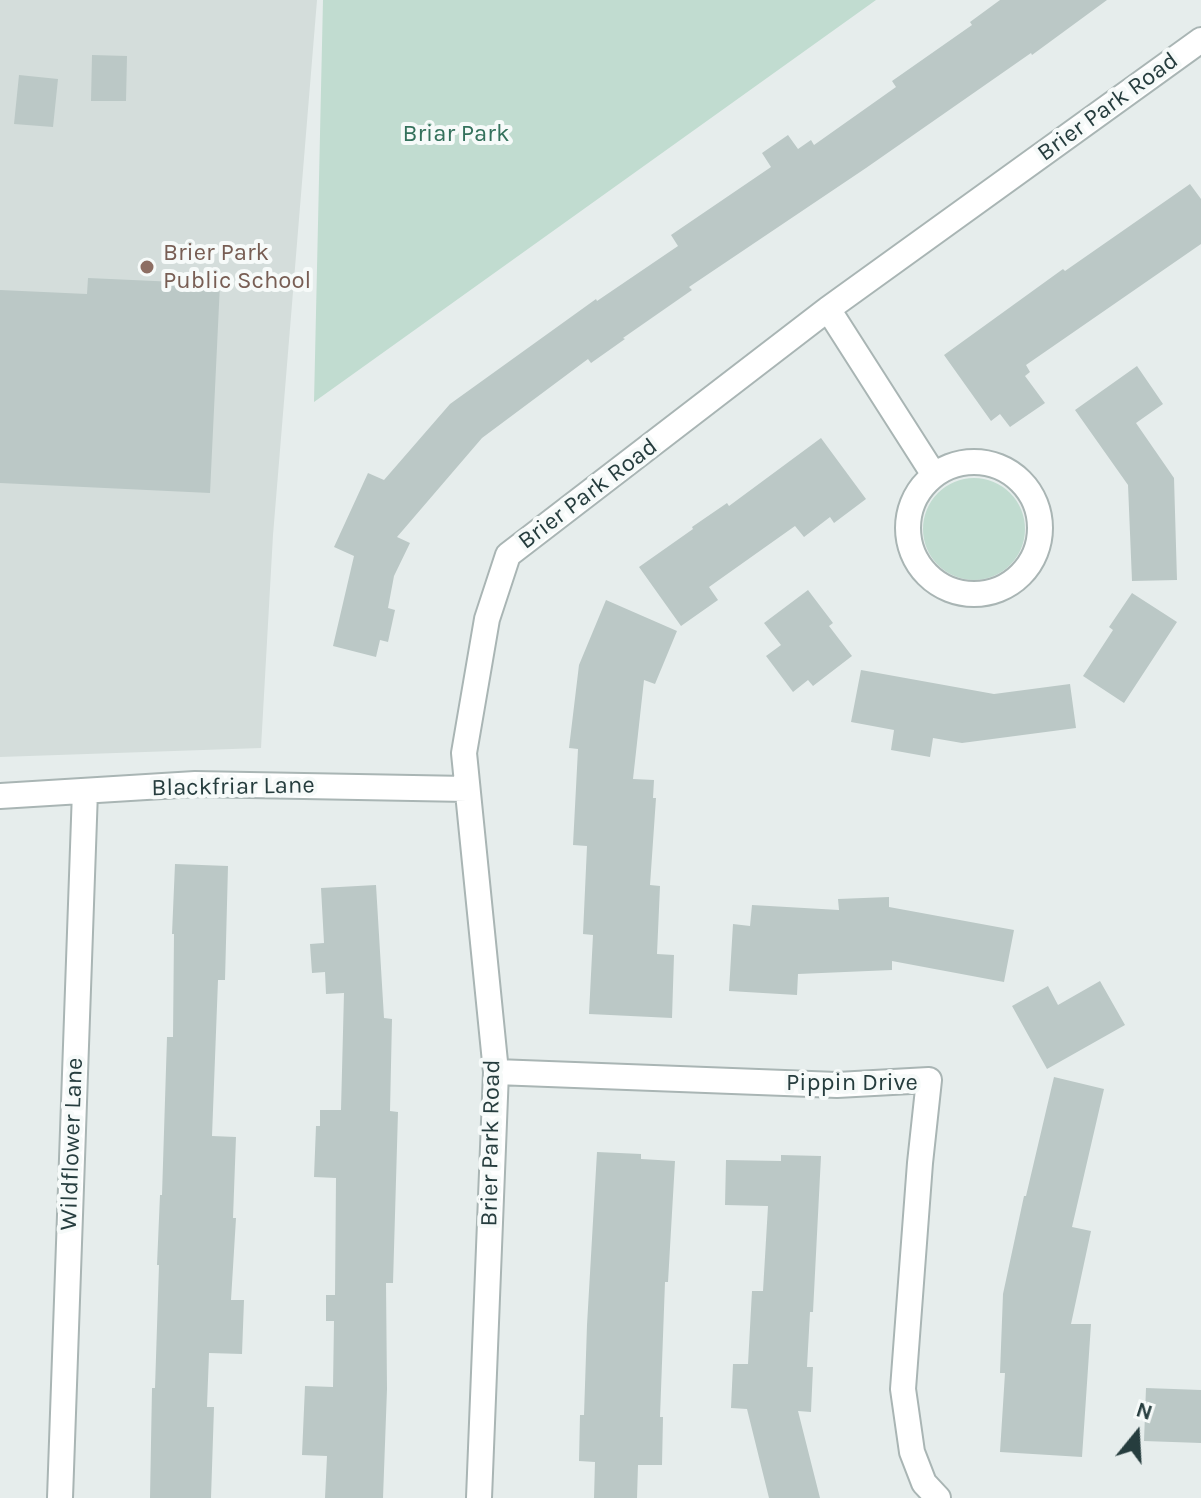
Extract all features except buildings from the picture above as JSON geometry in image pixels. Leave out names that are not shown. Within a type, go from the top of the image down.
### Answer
[{"type":"street","name":"Brier Park Road","points":[[479,1498],[496,1072],[464,753],[487,619],[508,555],[828,309],[1201,40]]},
{"type":"street","points":[[828,309],[934,475]]},
{"type":"street","points":[[976,462],[998,466],[1018,478],[1032,496],[1040,517],[1039,540],[1032,561],[1017,578],[1000,590],[979,594],[957,593],[938,584],[922,570],[911,551],[907,530],[910,509],[919,490],[934,475],[954,464],[976,462]]},
{"type":"street","name":"Blackfriar Lane","points":[[0,796],[195,784],[467,789]]},
{"type":"street","name":"Wildflower Lane","points":[[60,1498],[85,791]]},
{"type":"street","name":"Pippin Drive","points":[[496,1072],[837,1085],[929,1080],[903,1389],[912,1452],[924,1483],[938,1498]]},
{"type":"shaded area","name":"Brier Park Public School","points":[[0,0],[317,0],[273,535],[261,748],[0,757]]},
{"type":"green space","name":"Briar Park","points":[[323,0],[876,0],[314,402]]},
{"type":"green space","points":[[974,478],[994,482],[1010,493],[1021,509],[1025,529],[1021,549],[1010,565],[994,576],[974,580],[954,576],[938,565],[927,549],[923,529],[927,509],[938,493],[954,482]]},
{"type":"place","name":"Brier Park Public School","points":[[147,267]]}]
